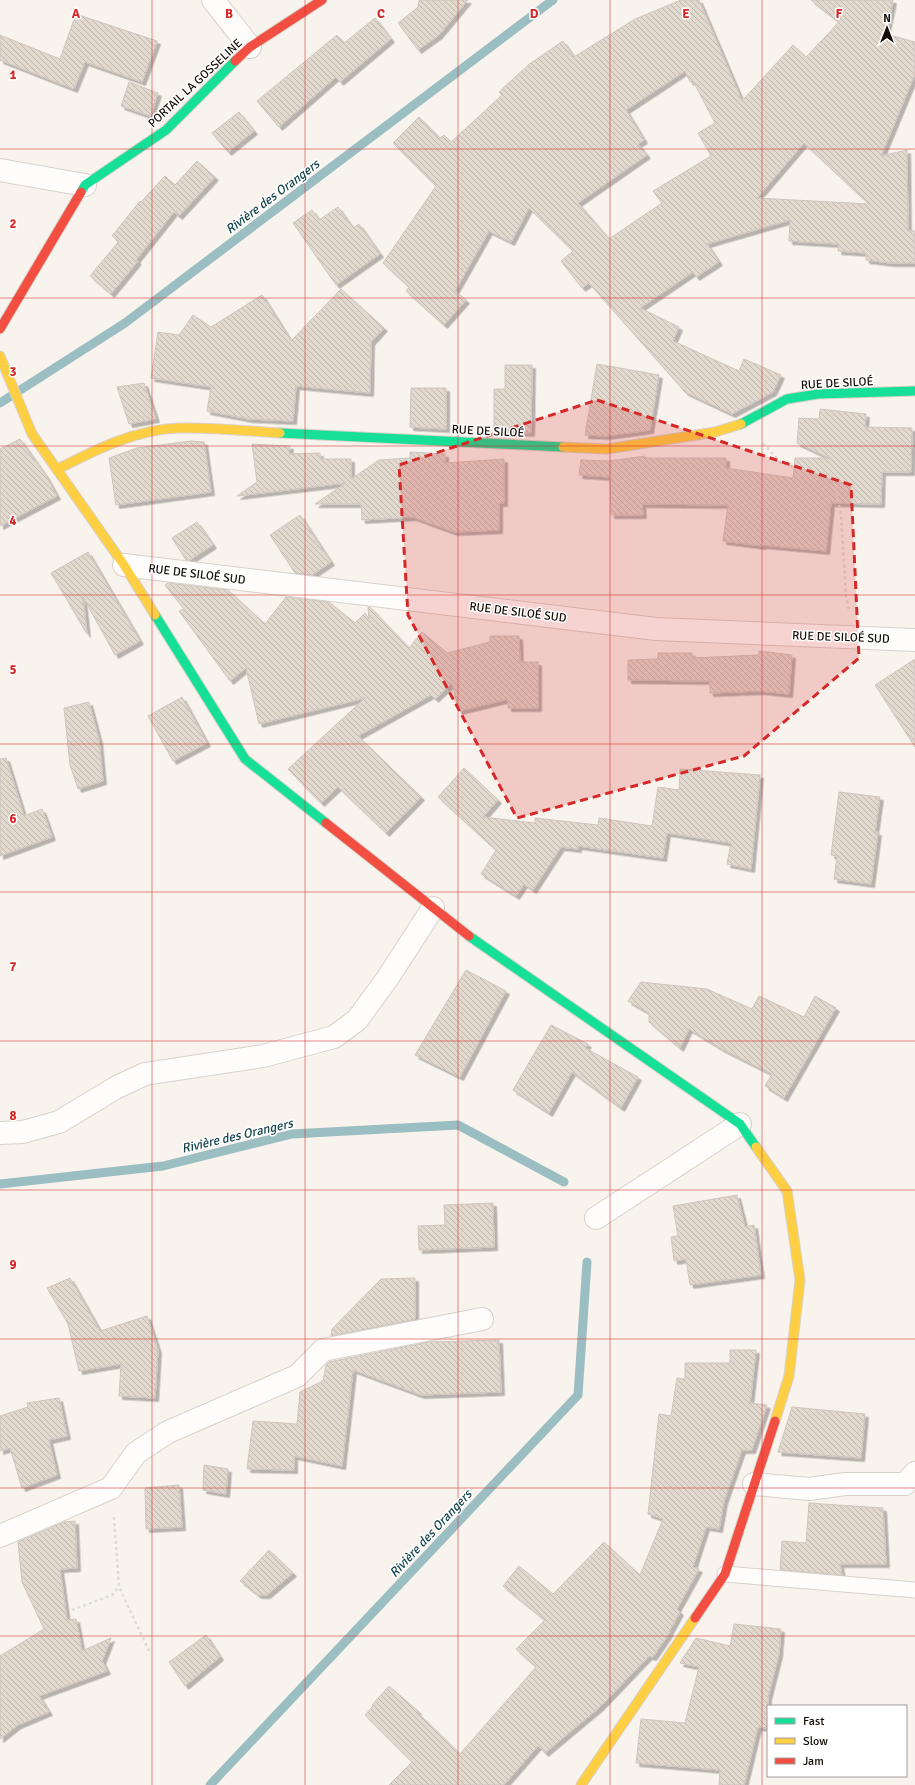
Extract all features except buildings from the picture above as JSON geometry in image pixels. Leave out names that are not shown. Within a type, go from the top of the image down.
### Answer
[{"type":"street","points":[[213,0],[250,47]]},
{"type":"street","name":"PORTAIL LA GOSSELINE","points":[[0,329],[85,185],[166,130],[250,47],[322,0]]},
{"type":"street","points":[[0,170],[85,185]]},
{"type":"street","points":[[2,359],[32,434],[124,565],[245,759],[477,943],[740,1124],[787,1191],[800,1280],[789,1376],[725,1574],[581,1785]]},
{"type":"street","name":"RUE DE SILOÉ","points":[[58,469],[99,448],[132,436],[178,428],[607,448],[715,432],[744,423],[787,399],[818,394],[915,391]]},
{"type":"street","name":"RUE DE SILOÉ SUD","points":[[124,565],[656,629],[915,640]]},
{"type":"street","points":[[0,1133],[23,1132],[60,1122],[117,1087],[145,1074],[263,1056],[334,1037],[357,1020],[387,978],[433,908]]},
{"type":"street","points":[[596,1218],[740,1124]]},
{"type":"street","points":[[0,1536],[111,1488],[136,1453],[168,1432],[297,1376],[323,1350],[482,1319]]},
{"type":"street","points":[[754,1484],[809,1489],[845,1484],[905,1484],[915,1474]]},
{"type":"lane","points":[[725,1574],[915,1590]]},
{"type":"path","points":[[744,423],[781,463],[833,479],[841,514],[846,597],[856,637]]},
{"type":"path","points":[[111,1488],[119,1587],[149,1651]]},
{"type":"path","points":[[72,1610],[112,1595],[119,1587]]},
{"type":"highlighted area","points":[[597,400],[851,485],[859,658],[744,756],[517,818],[408,615],[399,465]]},
{"type":"waterway","name":"Rivière des Orangers","points":[[0,403],[125,323],[553,0]]},
{"type":"waterway","name":"Rivière des Orangers","points":[[0,1184],[163,1166],[292,1134],[458,1125],[564,1182]]},
{"type":"waterway","name":"Rivière des Orangers","points":[[210,1785],[578,1395],[587,1262]]},
{"type":"traffic: fast","points":[[81,192],[85,185],[166,130],[235,61]]},
{"type":"traffic: fast","points":[[741,424],[787,399],[818,394],[915,391]]},
{"type":"traffic: fast","points":[[280,433],[563,447]]},
{"type":"traffic: fast","points":[[155,615],[245,759],[326,823]]},
{"type":"traffic: fast","points":[[469,936],[740,1124],[756,1147]]},
{"type":"traffic: slow","points":[[0,356],[32,434],[124,565],[155,615]]},
{"type":"traffic: slow","points":[[563,447],[607,449],[715,432],[741,424]]},
{"type":"traffic: slow","points":[[58,469],[116,442],[132,436],[163,429],[204,428],[280,433]]},
{"type":"traffic: slow","points":[[756,1147],[787,1191],[800,1280],[789,1376],[775,1421]]},
{"type":"traffic: slow","points":[[581,1785],[695,1618]]},
{"type":"traffic: jam","points":[[235,61],[250,47],[322,0]]},
{"type":"traffic: jam","points":[[0,329],[81,192]]},
{"type":"traffic: jam","points":[[326,823],[469,936]]},
{"type":"traffic: jam","points":[[695,1618],[725,1574],[775,1421]]}]
